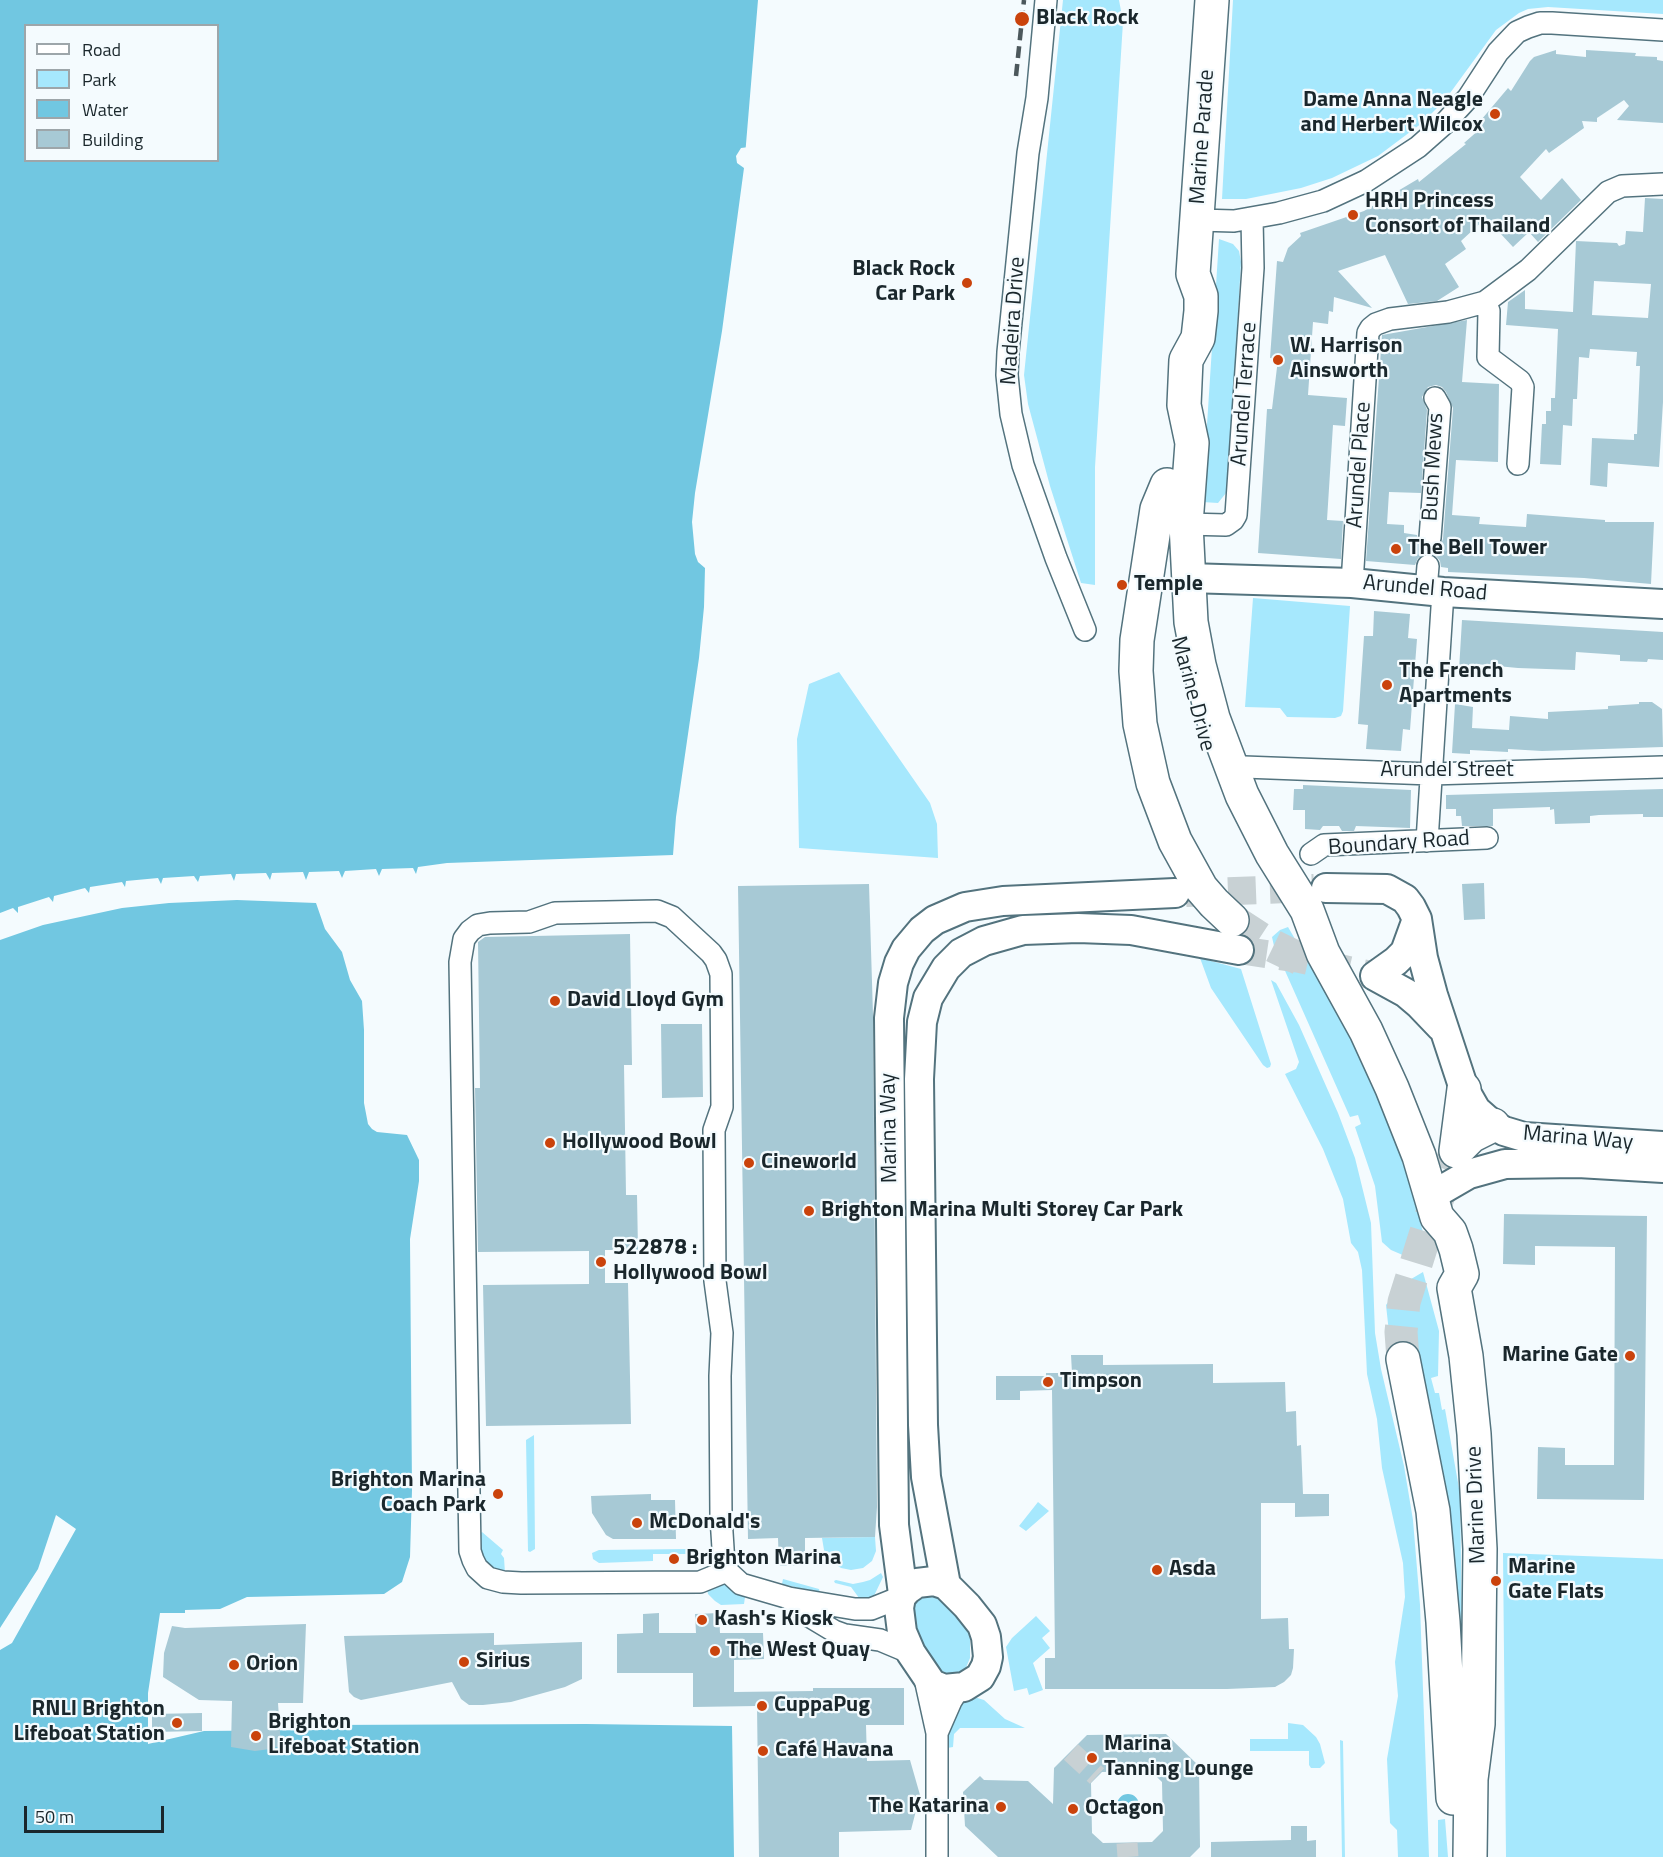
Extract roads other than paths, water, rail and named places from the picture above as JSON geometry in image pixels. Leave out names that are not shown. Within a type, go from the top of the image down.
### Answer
[{"type":"main road","name":"Marine Parade","points":[[1188,579],[1186,524],[1192,443],[1184,405],[1186,360],[1198,338],[1200,311],[1201,296],[1193,274],[1212,0]]},
{"type":"main road","name":"Marine Drive","points":[[1184,405],[1170,441],[1167,485],[1171,508],[1171,599],[1176,640],[1197,730],[1225,801],[1255,860],[1292,920],[1323,953]]},
{"type":"main road","points":[[1167,485],[1157,509],[1137,640],[1136,671],[1140,724],[1153,783],[1175,841],[1201,888],[1236,935]]},
{"type":"main road","name":"Marine Drive","points":[[1188,579],[1191,622],[1199,665],[1213,718],[1231,770],[1272,854],[1307,910],[1323,953],[1359,1017],[1392,1088],[1419,1156],[1434,1207],[1430,1241],[1441,1283],[1454,1288],[1466,1356],[1474,1434],[1480,1549],[1478,1724],[1471,1779],[1470,1857]]},
{"type":"main road","points":[[1464,1089],[1456,1151],[1471,1136],[1493,1125]]},
{"type":"main road","points":[[1403,1359],[1433,1511],[1443,1622],[1456,1857]]},
{"type":"main road","name":"Marine Drive","points":[[1478,1724],[1489,1783],[1488,1857]]},
{"type":"street","name":"Madeira Drive","points":[[1046,0],[1037,98],[1028,153],[1007,375],[1011,414],[1023,465],[1056,558],[1085,630]]},
{"type":"street","points":[[1198,220],[1234,221],[1323,201],[1392,166],[1444,124],[1468,98],[1508,40],[1528,27],[1552,23],[1663,30]]},
{"type":"street","name":"Arundel Place","points":[[1352,583],[1368,333],[1376,324],[1390,319],[1448,312],[1485,302],[1528,270],[1608,192],[1622,186],[1663,184]]},
{"type":"street","name":"Arundel Terrace","points":[[1186,524],[1226,525],[1236,515],[1254,267],[1252,218]]},
{"type":"street","points":[[1485,302],[1489,311],[1488,357],[1529,378],[1523,394],[1518,464]]},
{"type":"street","name":"Bush Mews","points":[[1430,538],[1440,407],[1435,398]]},
{"type":"street","name":"Arundel Road","points":[[1188,579],[1433,583],[1663,599]]},
{"type":"street","points":[[1427,840],[1431,774],[1433,583]]},
{"type":"street","name":"Arundel Street","points":[[1231,770],[1244,767],[1431,774],[1663,767]]},
{"type":"street","name":"Boundary Road","points":[[1311,854],[1324,845],[1487,838]]},
{"type":"street","name":"Marina Way","points":[[1326,888],[1387,889],[1405,899],[1417,919],[1423,958],[1464,1089],[1476,1110],[1493,1125],[1524,1137],[1663,1146]]},
{"type":"street","name":"Marina Way","points":[[902,1596],[894,1525],[889,1018],[892,983],[899,963],[906,949],[922,930],[935,920],[965,907],[1004,901],[1175,893]]},
{"type":"street","points":[[727,1571],[700,1582],[503,1582],[494,1581],[482,1574],[472,1560],[470,1551],[460,962],[464,939],[473,928],[484,924],[529,922],[555,914],[657,911],[672,917],[711,953],[719,968],[721,980],[722,1107],[714,1130],[715,1281],[722,1333],[721,1517],[723,1556],[727,1571],[741,1584],[789,1598],[855,1609],[871,1609],[902,1596],[912,1586],[923,1582],[934,1581],[946,1585],[978,1619],[984,1630],[988,1646],[986,1666],[980,1677],[970,1685],[959,1688],[939,1688],[932,1684],[904,1640],[900,1620],[902,1596]]},
{"type":"street","name":"Marina Way","points":[[1417,919],[1405,952],[1375,976],[1419,1004],[1447,1033]]},
{"type":"street","name":"Marina Way","points":[[946,1585],[926,1477],[924,1425],[919,1079],[922,1022],[928,998],[946,968],[961,953],[974,945],[1011,932],[1078,928],[1131,930],[1198,942],[1236,935]]},
{"type":"street","points":[[1434,1207],[1469,1174],[1505,1164],[1578,1163],[1663,1168]]},
{"type":"street","points":[[789,1598],[809,1616],[834,1631],[845,1635],[880,1640],[917,1663],[937,1733],[938,1857]]},
{"type":"street","points":[[937,1733],[959,1688]]},
{"type":"water","points":[[0,0],[758,0],[744,168],[722,331],[692,522],[695,554],[698,562],[705,568],[704,607],[673,855],[447,863],[418,867],[416,874],[413,868],[382,869],[379,876],[376,869],[345,871],[342,878],[339,871],[309,872],[306,880],[303,872],[272,873],[270,880],[266,873],[236,874],[234,881],[231,874],[200,876],[198,882],[194,876],[163,878],[161,884],[158,878],[126,881],[125,887],[122,882],[90,887],[89,893],[85,888],[54,896],[53,902],[49,897],[18,907],[18,913],[13,908],[0,913]]},
{"type":"water","points":[[237,900],[316,903],[325,929],[342,952],[350,980],[362,1001],[364,1103],[368,1124],[377,1132],[407,1135],[419,1160],[419,1181],[410,1239],[412,1490],[410,1557],[402,1582],[384,1594],[247,1597],[220,1609],[160,1613],[148,1693],[148,1744],[204,1731],[321,1730],[321,1725],[732,1726],[734,1857],[0,1857],[0,1650],[12,1643],[76,1529],[56,1515],[38,1569],[0,1628],[0,940],[43,925],[122,908]]},
{"type":"water","points":[[1128,1794],[1136,1797],[1139,1805],[1136,1813],[1128,1816],[1120,1813],[1117,1805],[1120,1797]]},
{"type":"tunnel","points":[[1186,893],[1314,888]]},
{"type":"tunnel","points":[[1232,920],[1267,943],[1300,959]]},
{"type":"tunnel","points":[[1239,950],[1300,959],[1375,976]]},
{"type":"tunnel","points":[[1403,1359],[1401,1332],[1404,1302],[1432,1213],[1456,1151]]},
{"type":"tunnel","points":[[1071,1752],[1097,1776]]},
{"type":"tunnel","points":[[1127,1843],[1128,1857]]},
{"type":"railway","points":[[1016,76],[1024,0]]},
{"type":"place","name":"Black Rock","points":[[1022,19]]},
{"type":"place","name":"Dame Anna Neagle and Herbert Wilcox","points":[[1495,114]]},
{"type":"place","name":"HRH Princess Consort of Thailand","points":[[1353,215]]},
{"type":"place","name":"Black Rock Car Park","points":[[967,283]]},
{"type":"place","name":"W. Harrison Ainsworth","points":[[1278,360]]},
{"type":"place","name":"The Bell Tower","points":[[1396,549]]},
{"type":"place","name":"Temple","points":[[1122,585]]},
{"type":"place","name":"The French Apartments","points":[[1387,685]]},
{"type":"place","name":"David Lloyd Gym","points":[[555,1001]]},
{"type":"place","name":"Hollywood Bowl","points":[[550,1143]]},
{"type":"place","name":"Cineworld","points":[[749,1163]]},
{"type":"place","name":"Brighton Marina Multi Storey Car Park","points":[[809,1211]]},
{"type":"place","name":"522878 : Hollywood Bowl","points":[[601,1262]]},
{"type":"place","name":"Marine Gate","points":[[1630,1356]]},
{"type":"place","name":"Timpson","points":[[1048,1382]]},
{"type":"place","name":"Brighton Marina Coach Park","points":[[498,1494]]},
{"type":"place","name":"McDonald's","points":[[637,1523]]},
{"type":"place","name":"Brighton Marina","points":[[674,1559]]},
{"type":"place","name":"Asda","points":[[1157,1570]]},
{"type":"place","name":"Marine Gate Flats","points":[[1496,1581]]},
{"type":"place","name":"Kash's Kiosk","points":[[702,1620]]},
{"type":"place","name":"The West Quay","points":[[715,1651]]},
{"type":"place","name":"Sirius","points":[[464,1662]]},
{"type":"place","name":"Orion","points":[[234,1665]]},
{"type":"place","name":"CuppaPug","points":[[762,1706]]},
{"type":"place","name":"RNLI Brighton Lifeboat Station","points":[[177,1723]]},
{"type":"place","name":"Brighton Lifeboat Station","points":[[256,1736]]},
{"type":"place","name":"Café Havana","points":[[763,1751]]},
{"type":"place","name":"Marina Tanning Lounge","points":[[1092,1758]]},
{"type":"place","name":"The Katarina","points":[[1001,1807]]},
{"type":"place","name":"Octagon","points":[[1073,1809]]}]
